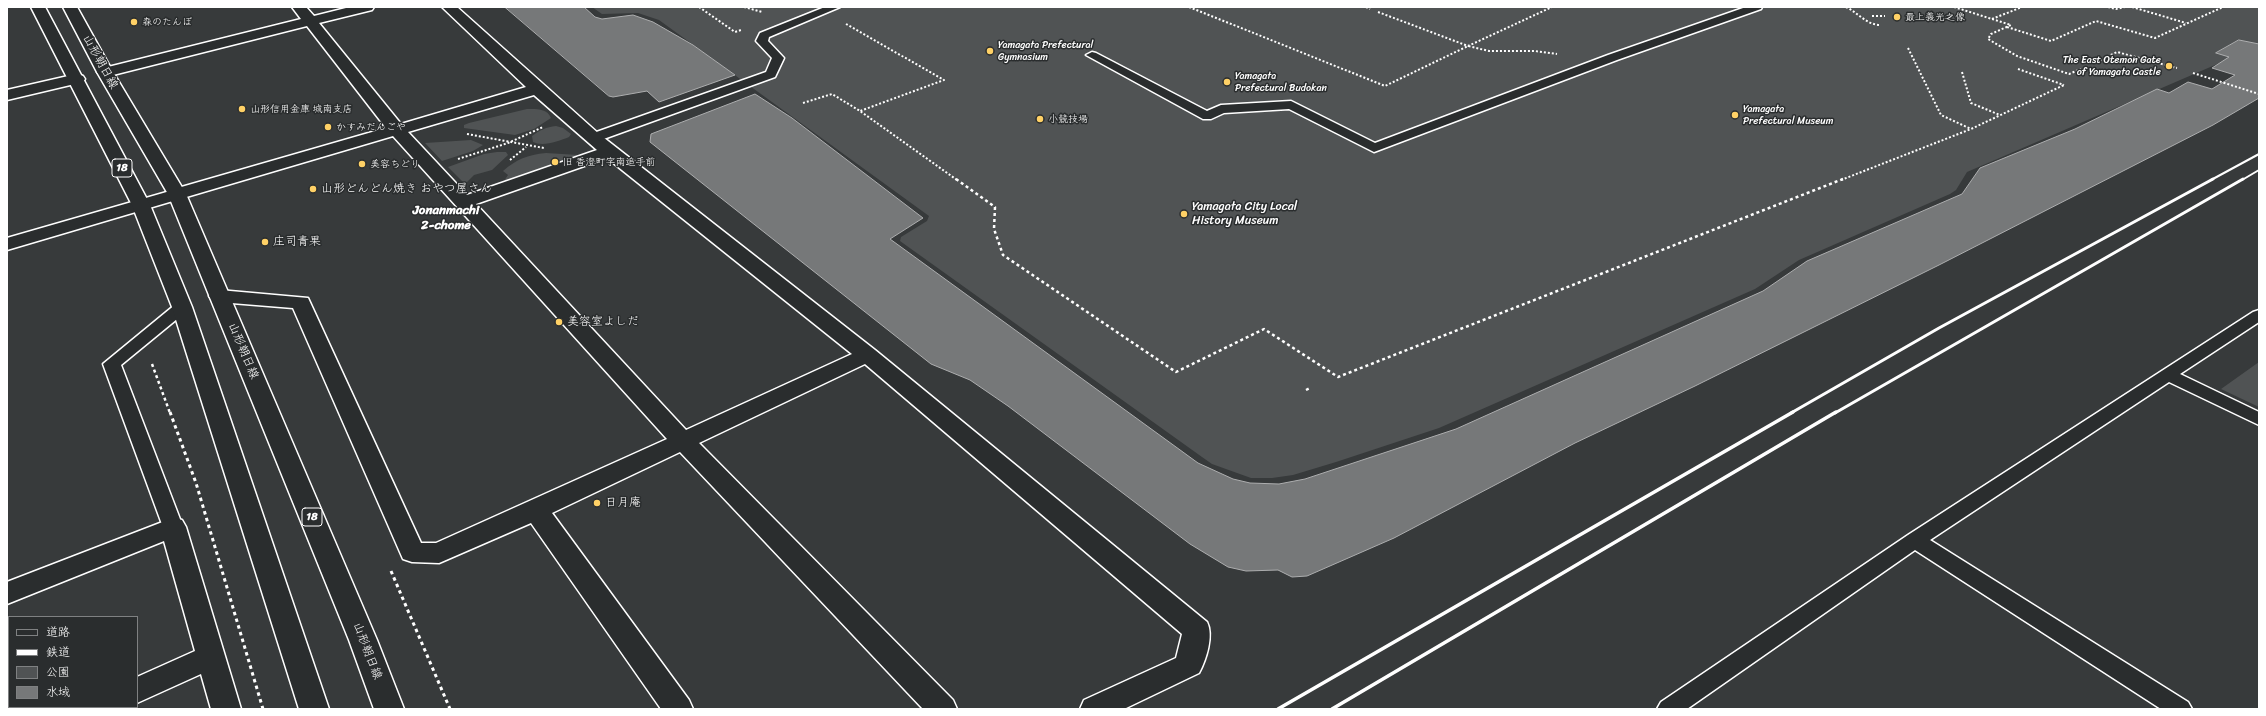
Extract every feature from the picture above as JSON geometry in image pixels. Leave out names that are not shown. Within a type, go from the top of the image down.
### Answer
[{"type":"street","name":"18","points":[[38,7],[77,79],[141,205],[182,307],[314,709]]},
{"type":"street","name":"山形朝日線","points":[[70,7],[105,72],[178,194],[218,296],[233,326],[363,640],[389,709]]},
{"type":"street","points":[[299,7],[309,22],[397,130],[683,442],[942,709]]},
{"type":"street","points":[[105,72],[367,7]]},
{"type":"street","points":[[449,7],[537,89],[593,138],[867,355],[1197,630],[1189,664],[1095,709]]},
{"type":"street","points":[[7,95],[77,79]]},
{"type":"street","points":[[7,244],[537,89]]},
{"type":"street","points":[[464,202],[610,151]]},
{"type":"street","points":[[218,296],[301,302],[412,552],[438,553],[536,510],[867,355]]},
{"type":"street","points":[[536,510],[678,709]]},
{"type":"street","points":[[7,593],[173,527],[212,656],[226,709]]},
{"type":"street","points":[[138,691],[212,656]]},
{"type":"lane","points":[[593,138],[771,74],[778,58],[762,41],[764,35],[835,7]]},
{"type":"lane","points":[[1092,55],[1206,116],[1221,109],[1290,105],[1374,148],[1673,34],[1757,7]]},
{"type":"lane","points":[[173,527],[112,364],[182,307]]},
{"type":"lane","points":[[1669,709],[1915,540],[2259,315]]},
{"type":"lane","points":[[2168,375],[2259,420]]},
{"type":"lane","points":[[1915,540],[2180,709]]},
{"type":"path","points":[[699,7],[735,32]]},
{"type":"path","points":[[744,7],[766,13]]},
{"type":"path","points":[[1189,7],[1385,86],[1552,7]]},
{"type":"path","points":[[1366,7],[1370,9]]},
{"type":"path","points":[[1846,7],[1859,14],[1869,24],[1879,25]]},
{"type":"path","points":[[1954,7],[2011,25],[1991,34],[1988,39],[2001,48],[2023,59],[2069,74],[2081,69]]},
{"type":"path","points":[[1991,19],[2022,7]]},
{"type":"path","points":[[2108,7],[2116,9],[2125,7]]},
{"type":"path","points":[[2132,7],[2186,23]]},
{"type":"path","points":[[2007,27],[2051,41],[2096,21],[2155,38],[2223,7]]},
{"type":"path","points":[[824,12],[944,80],[860,111]]},
{"type":"path","points":[[1378,12],[1468,46],[1489,51],[1546,52],[1588,66]]},
{"type":"path","points":[[1872,16],[1885,16]]},
{"type":"path","points":[[1908,48],[1941,115],[1971,129]]},
{"type":"path","points":[[2100,60],[2117,52],[2176,68]]},
{"type":"path","points":[[803,103],[832,94],[860,111],[995,206],[994,229],[1003,255],[1176,372],[1264,330],[1338,378],[1971,129],[2064,85],[2018,69]]},
{"type":"path","points":[[1962,72],[1971,103],[2000,116]]},
{"type":"path","points":[[2193,73],[2259,94]]},
{"type":"path","points":[[432,167],[508,143],[569,117]]},
{"type":"path","points":[[462,134],[484,136],[508,143],[543,148],[567,146],[593,138]]},
{"type":"path","points":[[142,339],[196,483],[263,709]]},
{"type":"path","points":[[1306,390],[1310,388]]},
{"type":"green space","points":[[592,7],[2259,7],[2259,46],[1967,172],[1956,190],[1950,194],[1799,260],[1755,289],[1439,428],[1293,475],[1272,478],[1251,478],[1212,464],[900,241],[901,237],[927,221],[929,216],[659,20],[638,13],[602,14]]},
{"type":"green space","points":[[527,109],[537,109],[547,112],[551,118],[534,129],[515,135],[464,128],[464,125],[469,123]]},
{"type":"green space","points":[[556,126],[563,128],[571,134],[569,137],[546,144],[533,142],[532,136],[540,130]]},
{"type":"green space","points":[[471,140],[483,145],[473,151],[442,161],[425,143]]},
{"type":"green space","points":[[506,152],[508,155],[492,170],[474,175],[465,184],[448,167],[484,154]]},
{"type":"green space","points":[[546,153],[578,155],[504,181],[508,175],[503,171],[513,163],[528,156]]},
{"type":"green space","points":[[2259,362],[2259,407],[2221,389]]},
{"type":"water","points":[[505,7],[584,7],[595,17],[602,19],[633,15],[653,22],[693,45],[735,75],[659,102],[647,91],[613,97],[609,96]]},
{"type":"water","points":[[2239,40],[2259,44],[2259,98],[2213,125],[1939,265],[1695,386],[1575,443],[1394,538],[1307,576],[1292,577],[1278,570],[1246,571],[1228,567],[1190,544],[1008,406],[970,380],[931,364],[650,142],[651,134],[755,94],[792,118],[923,218],[890,239],[1198,463],[1233,479],[1250,483],[1279,484],[1305,479],[1456,429],[1763,291],[1807,261],[1962,194],[1980,168],[2075,129],[2157,89],[2169,93],[2188,82],[2212,89],[2235,75],[2212,68],[2229,57],[2216,53]]},
{"type":"railway","points":[[2211,180],[2259,154]]},
{"type":"railway","points":[[2242,180],[2259,170]]},
{"type":"railway","points":[[1791,413],[1939,328],[2213,179]]},
{"type":"railway","points":[[1835,413],[2243,179]]},
{"type":"railway","points":[[1278,709],[1793,412]]},
{"type":"railway","points":[[1332,709],[1836,412]]},
{"type":"place","name":"最上義光之像","points":[[1897,17]]},
{"type":"place","name":"森のたんぼ","points":[[134,22]]},
{"type":"place","name":"Yamagata Prefectural Gymnasium","points":[[990,51]]},
{"type":"place","name":"The East Otemon Gate of Yamagata Castle","points":[[2169,66]]},
{"type":"place","name":"Yamagata Prefectural Budokan","points":[[1227,82]]},
{"type":"place","name":"山形信用金庫 城南支店","points":[[242,109]]},
{"type":"place","name":"Yamagata Prefectural Museum","points":[[1735,115]]},
{"type":"place","name":"小競技場","points":[[1040,119]]},
{"type":"place","name":"かすみだんごや","points":[[328,127]]},
{"type":"place","name":"旧 香澄町字南追手前","points":[[555,162]]},
{"type":"place","name":"美容ちどり","points":[[362,164]]},
{"type":"place","name":"山形どんどん焼き おやつ屋さん","points":[[313,189]]},
{"type":"place","name":"Yamagata City Local History Museum","points":[[1184,214]]},
{"type":"place","name":"庄司青果","points":[[265,242]]},
{"type":"place","name":"美容室よしだ","points":[[559,322]]},
{"type":"place","name":"日月庵","points":[[597,503]]},
{"type":"district","name":"Jonanmachi 2-chome","points":[[446,218]]}]
